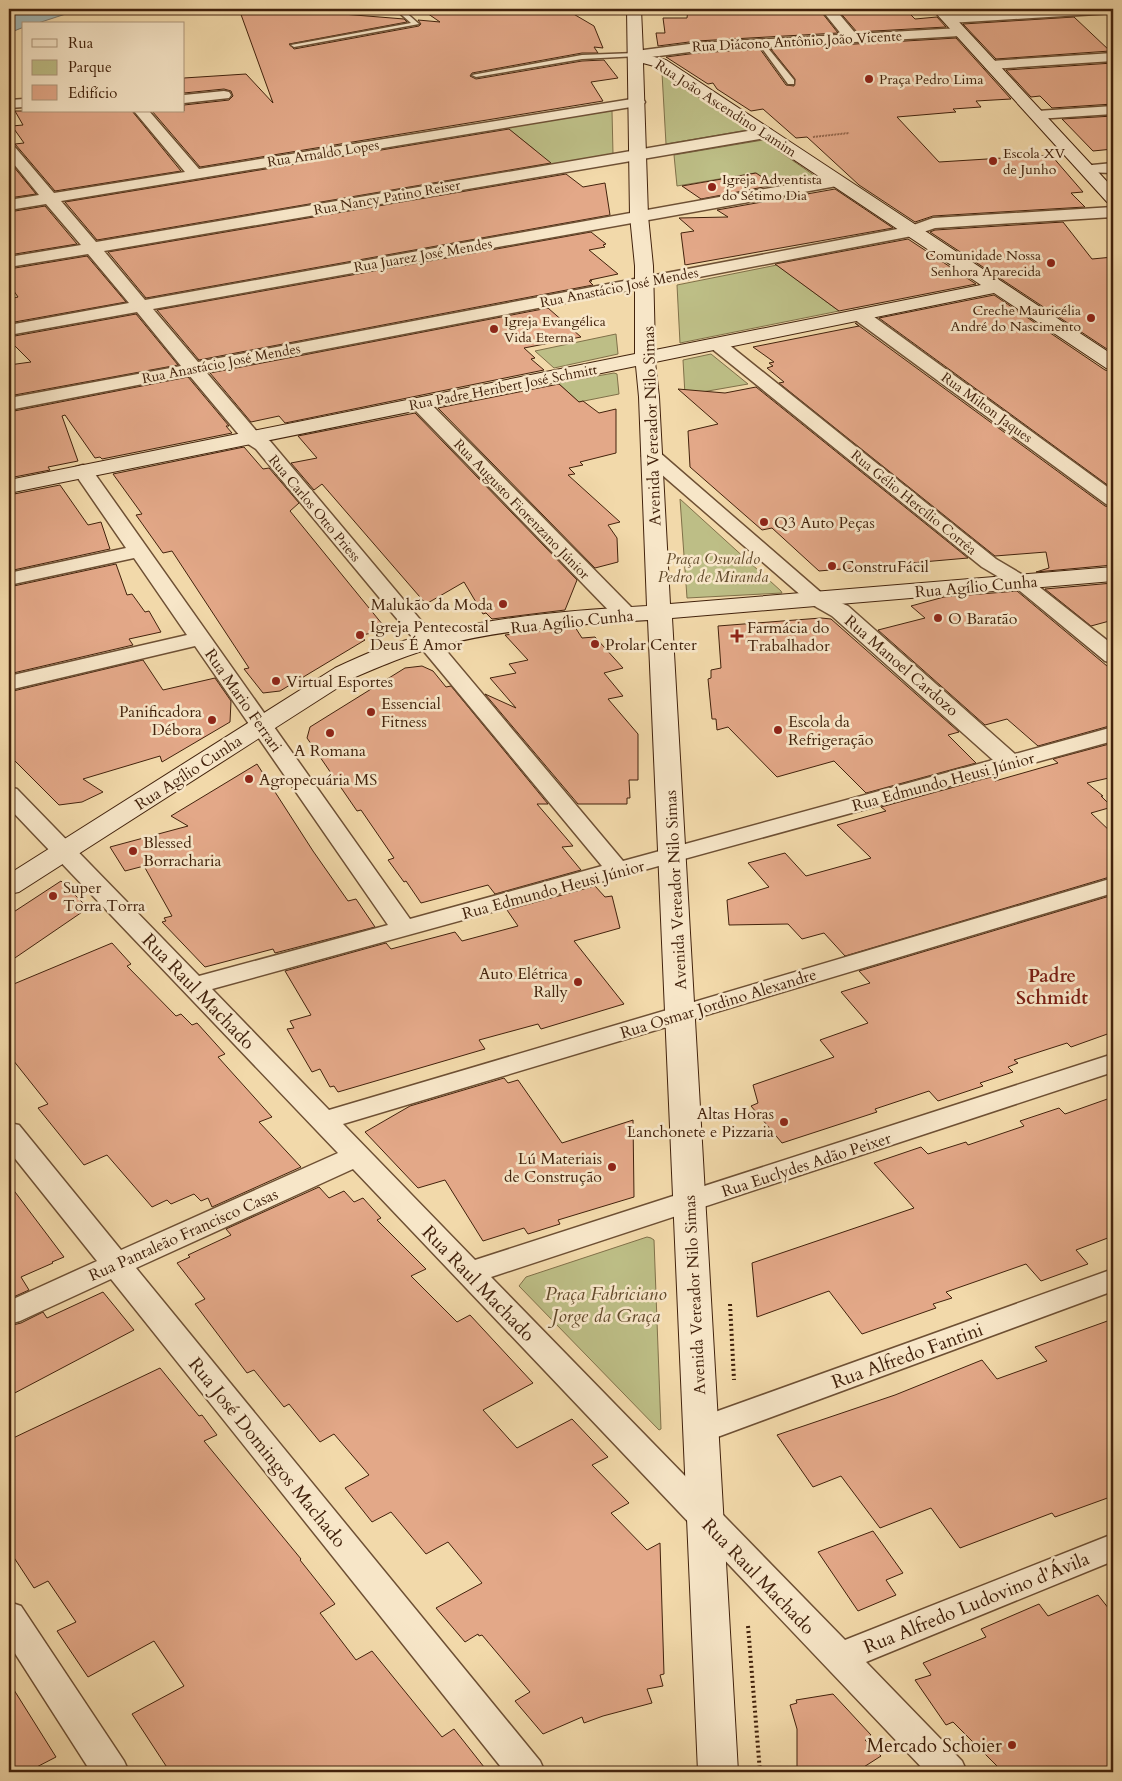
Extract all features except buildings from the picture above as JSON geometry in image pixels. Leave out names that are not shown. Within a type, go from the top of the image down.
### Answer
[{"type":"main road","name":"Avenida Vereador Nilo Simas","points":[[634,9],[638,102],[639,216],[644,282],[645,358],[674,855],[718,1772]]},
{"type":"main road","points":[[944,14],[1113,198]]},
{"type":"main road","name":"Rua João Ascendino Lamim","points":[[636,56],[660,63],[1113,364]]},
{"type":"main road","name":"Rua Padre Heribert José Schmitt","points":[[9,487],[997,287]]},
{"type":"main road","name":"Rua Agílio Cunha","points":[[9,886],[347,671],[428,643],[461,634],[526,624],[625,614],[818,600],[1113,574]]},
{"type":"street","points":[[828,9],[852,38]]},
{"type":"street","points":[[944,14],[1113,9]]},
{"type":"street","name":"Rua Diácono Antônio João Vicente","points":[[636,56],[697,47],[960,32]]},
{"type":"street","points":[[991,65],[1113,57]]},
{"type":"street","points":[[185,99],[224,95]]},
{"type":"street","name":"Rua Arnaldo Lopes","points":[[9,205],[638,102]]},
{"type":"street","points":[[1037,115],[1113,110]]},
{"type":"street","points":[[142,112],[195,174]]},
{"type":"street","name":"Rua Nancy Patino Reiser","points":[[9,262],[766,133]]},
{"type":"street","name":"Rua Carlos Otto Priess","points":[[9,149],[252,438],[263,445],[619,871]]},
{"type":"street","points":[[1087,170],[1113,168]]},
{"type":"street","name":"Rua Juarez José Mendes","points":[[9,330],[838,181]]},
{"type":"street","name":"Rua Anastácio José Mendes","points":[[9,404],[912,231],[933,223],[1113,212]]},
{"type":"street","name":"Rua Milton Jaques","points":[[860,314],[1113,500]]},
{"type":"street","name":"Rua Gélio Hercílio Corrêa","points":[[717,344],[989,563],[1021,582],[1113,656]]},
{"type":"street","name":"Rua Augusto Fiorenzano Júnior","points":[[420,404],[625,614]]},
{"type":"street","name":"Rua Manoel Cardozo","points":[[652,456],[818,600],[840,612],[1010,762]]},
{"type":"street","name":"Rua Mario Ferrari","points":[[83,472],[404,930]]},
{"type":"street","points":[[9,579],[139,551]]},
{"type":"street","points":[[9,683],[201,638]]},
{"type":"street","name":"Rua Edmundo Heusi Júnior","points":[[194,986],[404,930],[1113,734]]},
{"type":"street","name":"Rua Raul Machado","points":[[9,794],[949,1772]]},
{"type":"street","name":"Rua Osmar Jordino Alexandre","points":[[323,1121],[1113,886]]},
{"type":"street","name":"Rua Euclydes Adão Peixer","points":[[470,1273],[1113,1063]]},
{"type":"street","name":"Rua José Domingos Machado","points":[[9,1132],[527,1772]]},
{"type":"street","name":"Rua Pantaleão Francisco Casas","points":[[9,1312],[357,1156]]},
{"type":"street","name":"Rua Alfredo Fantini","points":[[701,1430],[1113,1280]]},
{"type":"street","name":"Rua Alfredo Ludovino d'Ávila","points":[[838,1658],[1113,1547]]},
{"type":"street","points":[[9,1616],[112,1772]]},
{"type":"lane","points":[[294,44],[416,24],[398,9]]},
{"type":"lane","points":[[761,43],[791,82]]},
{"type":"lane","points":[[476,74],[582,57],[636,56]]},
{"type":"path","points":[[813,137],[849,133]]},
{"type":"green space","points":[[662,73],[748,130],[666,144]]},
{"type":"green space","points":[[612,111],[613,154],[528,168],[511,155],[535,150],[506,127]]},
{"type":"green space","points":[[763,140],[818,178],[774,186],[755,173],[677,186],[674,155]]},
{"type":"green space","points":[[777,265],[839,311],[680,343],[677,285]]},
{"type":"green space","points":[[616,334],[618,354],[554,368],[535,351]]},
{"type":"green space","points":[[711,354],[748,384],[685,395],[683,360]]},
{"type":"green space","points":[[617,374],[619,394],[579,402],[558,383]]},
{"type":"green space","name":"Praça Oswaldo Pedro de Miranda","points":[[680,499],[781,591],[782,593],[687,598]]},
{"type":"green space","name":"Praça Fabriciano Jorge da Graça","points":[[647,1237],[654,1240],[661,1429],[659,1430],[519,1286],[526,1277]]},
{"type":"shaded area","points":[[9,9],[81,9],[41,22],[22,22],[22,28],[9,33]]},
{"type":"place","name":"Praça Pedro Lima","points":[[869,79]]},
{"type":"place","name":"Escola XV de Junho","points":[[993,161]]},
{"type":"place","name":"Igreja Adventista do Sétimo Dia","points":[[712,187]]},
{"type":"place","name":"Comunidade Nossa Senhora Aparecida","points":[[1051,263]]},
{"type":"place","name":"Creche Mauricélia André do Nascimento","points":[[1091,318]]},
{"type":"place","name":"Igreja Evangélica Vida Eterna","points":[[494,329]]},
{"type":"place","name":"Q3 Auto Peças","points":[[764,522]]},
{"type":"place","name":"ConstruFácil","points":[[832,566]]},
{"type":"place","name":"Malukão da Moda","points":[[503,604]]},
{"type":"place","name":"O Baratão","points":[[938,618]]},
{"type":"place","name":"Igreja Pentecostal Deus É Amor","points":[[360,635]]},
{"type":"place","name":"Farmácia do Trabalhador","points":[[737,636]]},
{"type":"place","name":"Prolar Center","points":[[595,644]]},
{"type":"place","name":"Virtual Esportes","points":[[276,681]]},
{"type":"place","name":"Essencial Fitness","points":[[371,712]]},
{"type":"place","name":"Panificadora Débora","points":[[212,720]]},
{"type":"place","name":"Escola da Refrigeração","points":[[778,730]]},
{"type":"place","name":"A Romana","points":[[330,733]]},
{"type":"place","name":"Agropecuária MS","points":[[249,779]]},
{"type":"place","name":"Blessed Borracharia","points":[[133,851]]},
{"type":"place","name":"Super Torra Torra","points":[[53,896]]},
{"type":"place","name":"Auto Elétrica Rally","points":[[578,982]]},
{"type":"place","name":"Altas Horas Lanchonete e Pizzaria","points":[[784,1122]]},
{"type":"place","name":"Lú Materiais de Construção","points":[[612,1167]]},
{"type":"place","name":"Mercado Schoier","points":[[1012,1745]]},
{"type":"district","name":"Padre Schmidt","points":[[1052,986]]}]
